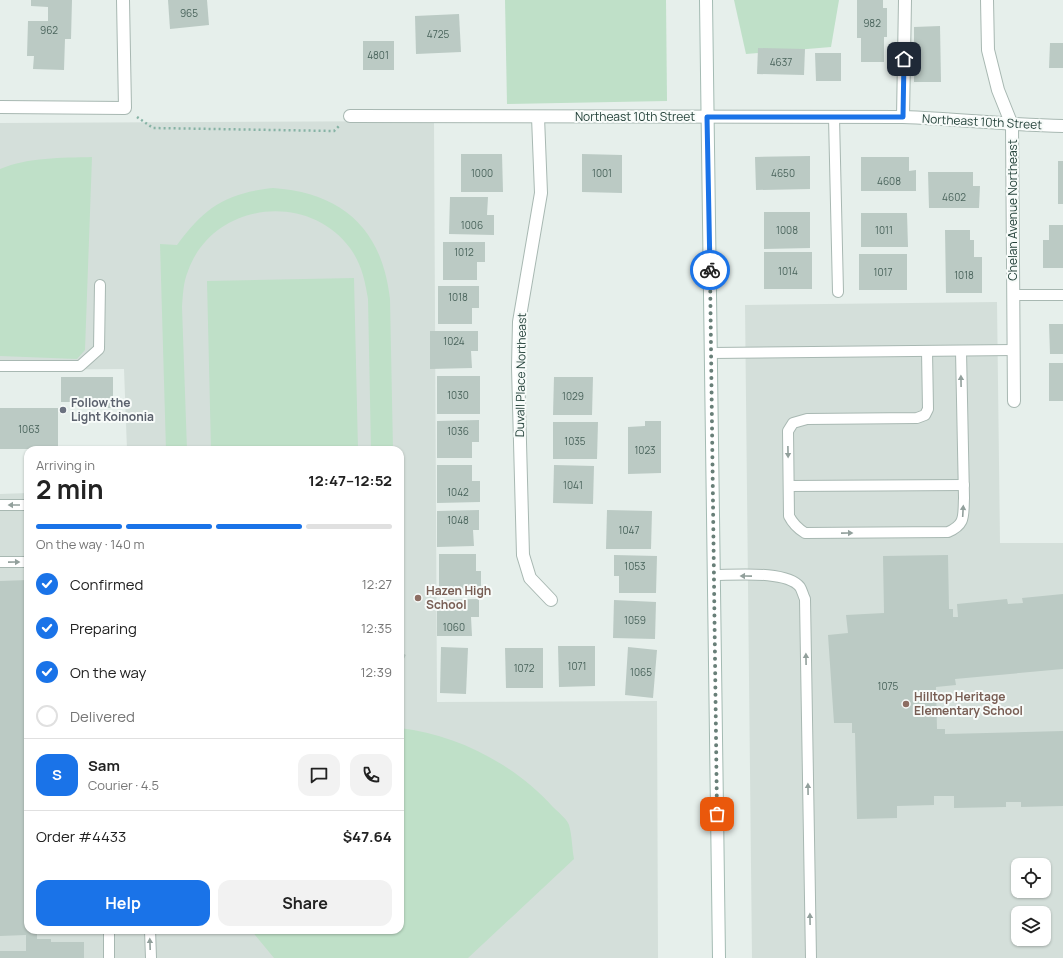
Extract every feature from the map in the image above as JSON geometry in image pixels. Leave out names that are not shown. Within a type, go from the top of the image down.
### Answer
[{"type":"street","points":[[0,108],[125,108],[123,0]]},
{"type":"street","points":[[706,0],[719,958]]},
{"type":"street","points":[[903,117],[904,0]]},
{"type":"street","name":"Chelan Avenue Northeast","points":[[987,0],[988,50],[998,90],[1012,125],[1014,401]]},
{"type":"street","name":"Northeast 10th Street","points":[[350,116],[903,117],[973,120],[1012,125],[1063,126]]},
{"type":"street","name":"Duvall Place Northeast","points":[[538,117],[541,193],[519,322],[518,367],[523,555],[530,578],[551,600]]},
{"type":"lane","points":[[834,117],[838,292]]},
{"type":"lane","points":[[0,366],[80,366],[99,349],[100,285]]},
{"type":"lane","points":[[1014,295],[1063,295]]},
{"type":"lane","points":[[711,353],[1014,350]]},
{"type":"lane","points":[[927,351],[928,409],[925,415],[917,418],[801,420],[793,423],[788,431],[790,516],[792,523],[805,533],[948,532],[957,528],[963,521],[964,485],[961,351]]},
{"type":"lane","points":[[789,486],[964,485]]},
{"type":"lane","points":[[0,505],[24,504]]},
{"type":"lane","points":[[0,562],[24,562]]},
{"type":"lane","points":[[714,575],[776,576],[790,580],[800,587],[805,599],[811,958]]},
{"type":"lane","points":[[109,934],[109,958]]},
{"type":"lane","points":[[150,934],[151,958]]},
{"type":"path","points":[[125,108],[153,128],[334,131],[350,116]]},
{"type":"shaded area","name":"Hazen High School","points":[[434,121],[437,702],[657,701],[658,958],[0,958],[0,494],[24,493],[24,934],[404,934],[404,446],[127,446],[124,369],[0,370],[0,123]]},
{"type":"shaded area","name":"Hilltop Heritage Elementary School","points":[[997,302],[1000,543],[1063,543],[1063,958],[752,958],[745,305]]},
{"type":"green space","points":[[505,0],[666,0],[667,101],[507,104]]},
{"type":"green space","points":[[734,0],[839,0],[831,47],[746,54]]},
{"type":"green space","points":[[92,157],[85,350],[77,359],[0,356],[0,169],[34,160]]},
{"type":"green space","points":[[273,188],[298,191],[320,198],[339,207],[355,219],[368,234],[378,253],[386,274],[390,299],[393,446],[371,446],[368,299],[364,278],[357,260],[350,248],[332,230],[310,218],[286,212],[262,212],[238,219],[217,231],[200,248],[188,271],[184,284],[182,307],[187,446],[166,446],[160,244],[177,245],[197,221],[218,204],[229,198],[257,190]]},
{"type":"green space","points":[[354,278],[358,446],[211,446],[207,281]]},
{"type":"green space","points":[[404,729],[443,737],[484,754],[503,765],[538,792],[569,825],[574,859],[468,958],[274,958],[254,934],[404,934]]},
{"type":"building","points":[[31,0],[72,0],[71,39],[65,39],[64,70],[33,69],[34,56],[27,56],[28,21],[48,21],[48,7],[31,6]]},
{"type":"building","points":[[168,0],[207,0],[209,25],[170,29]]},
{"type":"building","points":[[857,0],[883,0],[883,8],[887,8],[887,37],[884,37],[884,62],[861,62],[861,38],[857,38]]},
{"type":"building","points":[[459,14],[461,52],[416,54],[415,16]]},
{"type":"building","points":[[940,26],[941,82],[914,82],[914,27]]},
{"type":"building","points":[[363,41],[394,41],[394,70],[363,70]]},
{"type":"building","points":[[1050,43],[1063,43],[1063,68],[1049,68]]},
{"type":"building","points":[[758,48],[805,49],[804,75],[757,74]]},
{"type":"building","points":[[815,53],[841,53],[841,81],[816,81]]},
{"type":"building","points":[[461,154],[502,154],[503,192],[461,192]]},
{"type":"building","points":[[582,154],[622,155],[622,193],[582,192]]},
{"type":"building","points":[[810,156],[810,189],[756,190],[755,157]]},
{"type":"building","points":[[861,157],[909,157],[909,171],[916,170],[916,191],[861,191]]},
{"type":"building","points":[[1058,161],[1063,161],[1063,204],[1058,204]]},
{"type":"building","points":[[928,172],[973,172],[973,186],[980,186],[979,208],[929,208]]},
{"type":"building","points":[[450,197],[488,197],[487,215],[494,215],[494,235],[449,234]]},
{"type":"building","points":[[764,212],[810,212],[810,248],[764,249]]},
{"type":"building","points":[[861,213],[907,213],[908,247],[861,247]]},
{"type":"building","points":[[1049,225],[1063,225],[1063,268],[1043,268],[1043,240],[1049,240]]},
{"type":"building","points":[[945,230],[970,230],[970,240],[974,240],[974,257],[982,257],[982,293],[946,293]]},
{"type":"building","points":[[443,242],[485,242],[485,262],[477,262],[477,280],[443,280]]},
{"type":"building","points":[[764,252],[812,252],[812,289],[764,289]]},
{"type":"building","points":[[859,254],[907,254],[907,290],[859,290]]},
{"type":"building","points":[[438,286],[479,286],[479,308],[472,308],[472,324],[438,324]]},
{"type":"building","points":[[1049,324],[1063,324],[1063,354],[1050,354]]},
{"type":"building","points":[[430,331],[478,331],[478,351],[471,351],[472,368],[430,369]]},
{"type":"building","points":[[1049,363],[1063,363],[1063,401],[1049,401]]},
{"type":"building","points":[[437,376],[480,376],[480,414],[437,414]]},
{"type":"building","points":[[61,377],[113,377],[113,408],[79,408],[79,402],[61,402]]},
{"type":"building","points":[[554,377],[593,377],[592,415],[553,415]]},
{"type":"building","points":[[0,408],[58,408],[58,446],[24,446],[24,449],[0,449]]},
{"type":"building","points":[[479,420],[479,442],[472,442],[472,458],[437,458],[437,421]]},
{"type":"building","points":[[645,421],[661,421],[661,473],[628,474],[628,427],[645,426]]},
{"type":"building","points":[[553,422],[598,422],[597,459],[553,459]]},
{"type":"building","points":[[437,465],[472,465],[472,481],[480,481],[480,502],[437,503]]},
{"type":"building","points":[[554,465],[594,466],[593,504],[553,503]]},
{"type":"building","points":[[479,510],[479,530],[473,530],[474,546],[437,547],[437,511]]},
{"type":"building","points":[[607,510],[652,511],[651,549],[606,549]]},
{"type":"building","points":[[439,554],[476,554],[476,571],[481,571],[481,592],[439,592]]},
{"type":"building","points":[[614,555],[657,556],[656,593],[619,593],[619,576],[614,576]]},
{"type":"building","points":[[948,555],[949,609],[953,609],[953,617],[958,617],[957,604],[1007,599],[1008,604],[1023,603],[1022,598],[1063,594],[1063,669],[955,679],[956,685],[936,687],[937,729],[945,729],[945,734],[1063,731],[1063,806],[1021,807],[1021,802],[1006,802],[1006,807],[954,808],[954,796],[934,796],[934,805],[897,806],[897,818],[857,819],[855,733],[852,733],[852,723],[834,723],[828,635],[848,633],[846,615],[884,613],[883,556]]},
{"type":"building","points":[[24,580],[24,934],[37,934],[37,939],[51,939],[51,942],[84,942],[84,958],[0,958],[0,951],[26,951],[26,935],[0,936],[0,581]]},
{"type":"building","points":[[479,599],[479,617],[471,617],[472,636],[437,636],[437,600]]},
{"type":"building","points":[[614,600],[656,602],[655,639],[613,638]]},
{"type":"building","points":[[558,646],[595,646],[595,686],[559,687]]},
{"type":"building","points":[[441,647],[468,648],[466,694],[440,693]]},
{"type":"building","points":[[628,647],[657,650],[653,698],[625,695]]},
{"type":"building","points":[[505,648],[543,648],[543,688],[506,688]]},
{"type":"way so far","points":[[710,270],[717,814]]},
{"type":"place","name":"Follow the Light Koinonia","points":[[63,410]]},
{"type":"place","name":"Hazen High School","points":[[418,598]]},
{"type":"place","name":"Hilltop Heritage Elementary School","points":[[906,704]]},
{"type":"route","points":[[710,270],[707,117],[903,117],[904,59]]}]
